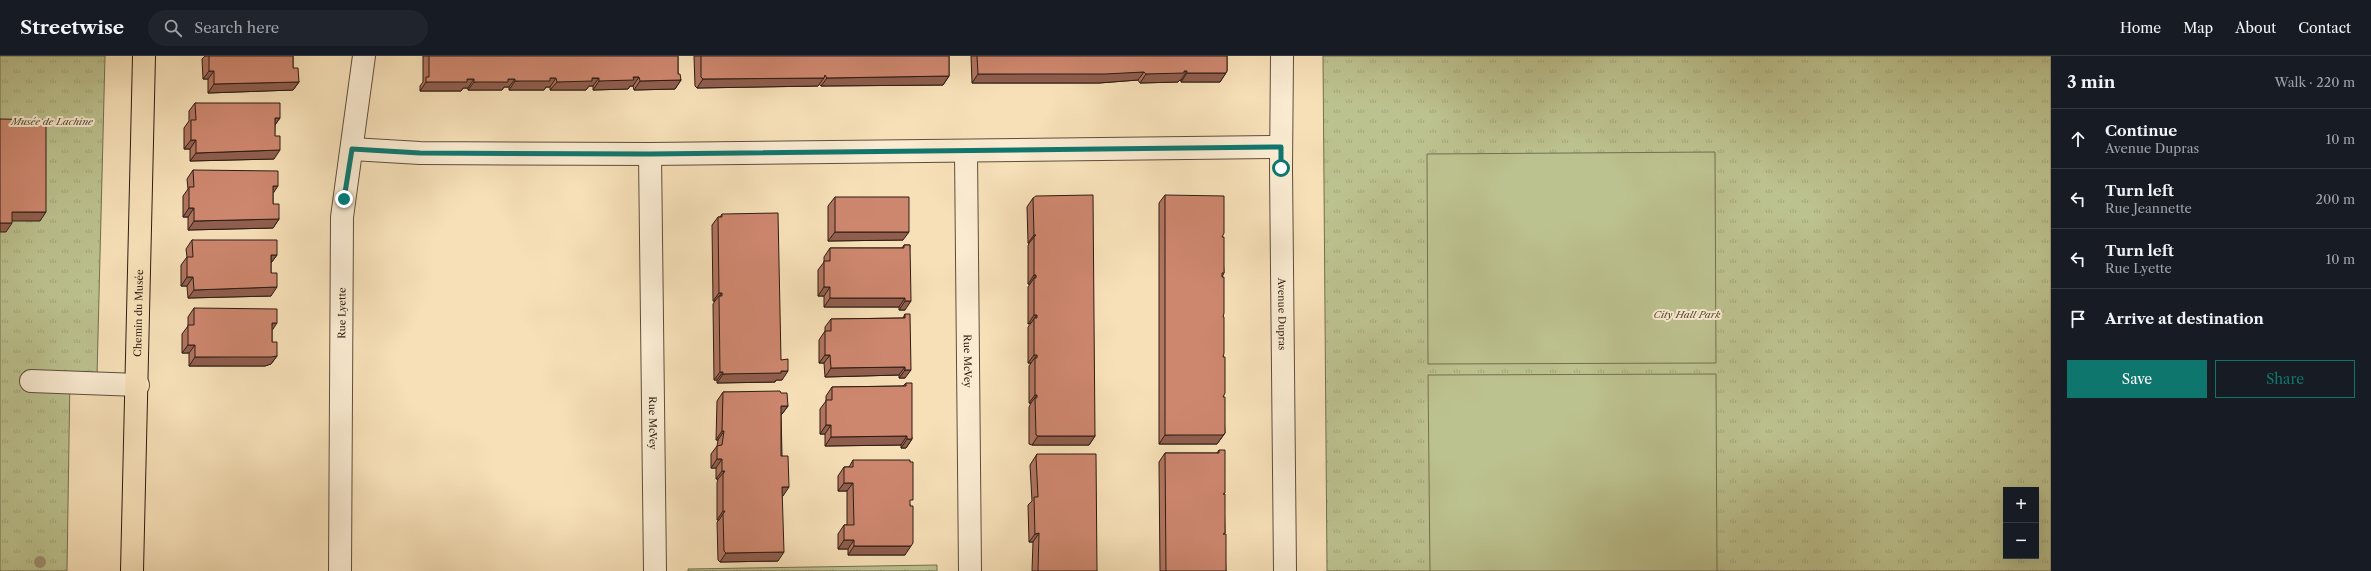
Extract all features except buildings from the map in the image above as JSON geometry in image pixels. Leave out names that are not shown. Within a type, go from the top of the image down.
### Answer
[{"type":"main road","name":"Chemin du Musée","points":[[132,571],[138,385],[144,56]]},
{"type":"street","name":"Rue Lyette","points":[[340,571],[342,217],[364,56]]},
{"type":"street","name":"Avenue Dupras","points":[[1282,56],[1281,147],[1285,571]]},
{"type":"street","points":[[352,149],[420,153],[650,154],[1281,147]]},
{"type":"street","name":"Rue McVey","points":[[966,151],[970,571]]},
{"type":"street","name":"Rue McVey","points":[[650,154],[655,571]]},
{"type":"street","points":[[31,381],[138,385]]},
{"type":"green space","name":"Musée de Lachine","points":[[0,56],[105,56],[97,376],[70,375],[67,571],[0,571]]},
{"type":"green space","name":"City Hall Park","points":[[1323,56],[2051,56],[2051,571],[1327,571]]},
{"type":"green space","points":[[1715,152],[1716,363],[1428,364],[1427,154]]},
{"type":"green space","points":[[1716,374],[1717,571],[1430,571],[1428,375]]},
{"type":"green space","points":[[937,565],[937,571],[688,571],[688,569]]},
{"type":"route","points":[[344,199],[352,149],[420,153],[650,154],[1281,147],[1281,168]]}]
